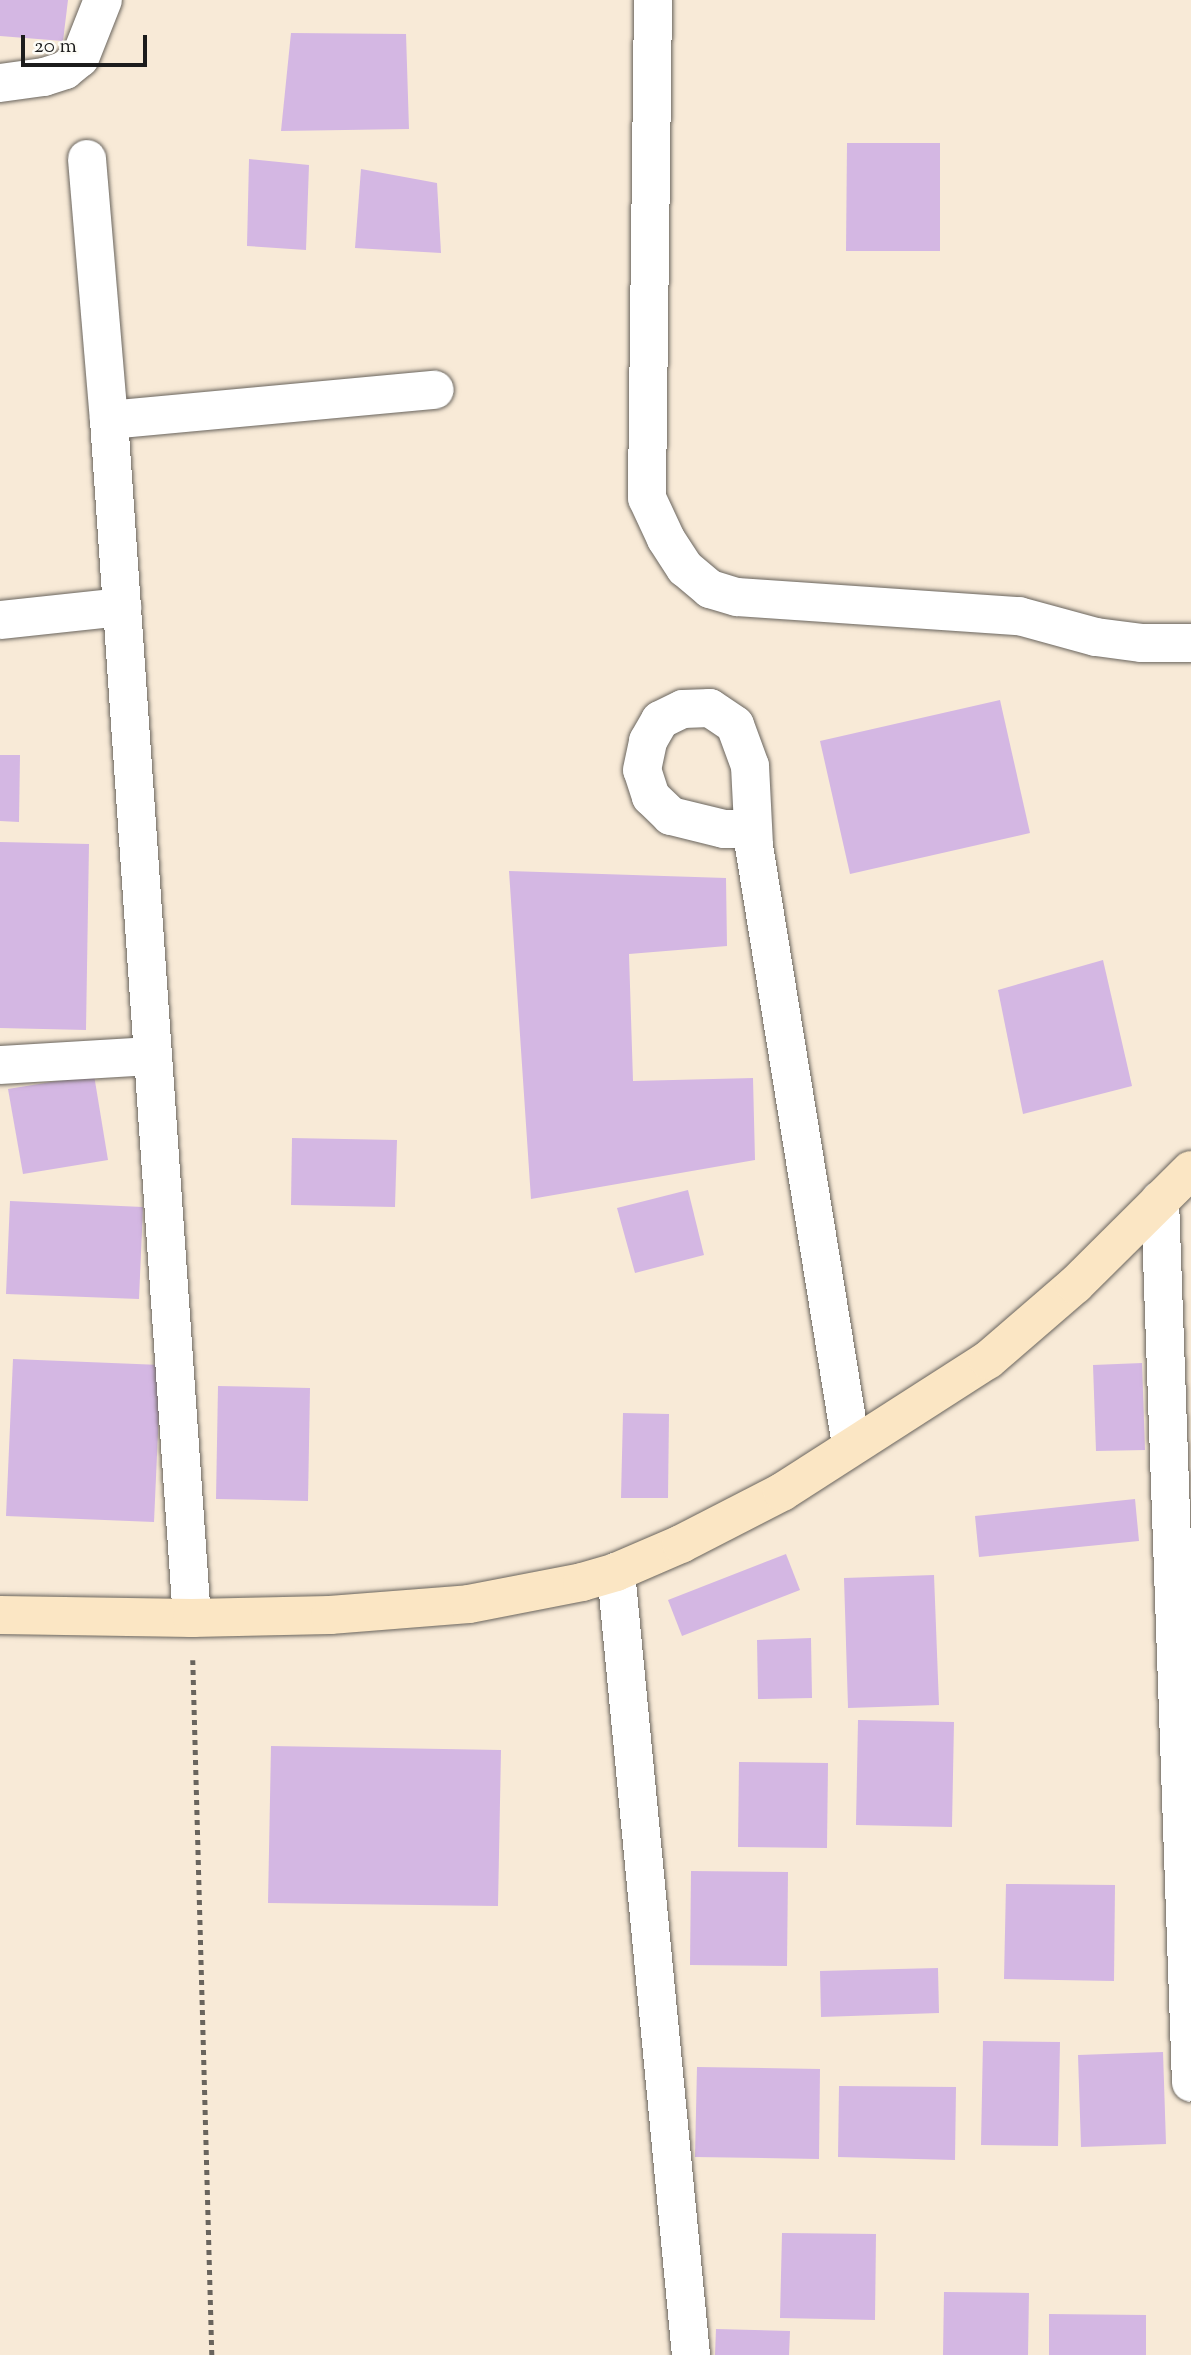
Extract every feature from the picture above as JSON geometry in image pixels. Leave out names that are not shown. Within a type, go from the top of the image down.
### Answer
[{"type":"main road","points":[[0,1615],[192,1618],[330,1615],[469,1604],[582,1582],[616,1572],[681,1544],[782,1492],[851,1445],[988,1360],[1074,1285],[1191,1170]]},
{"type":"street","points":[[0,83],[44,77],[65,70],[80,58],[103,0]]},
{"type":"street","points":[[653,0],[647,498],[666,539],[685,568],[710,589],[737,597],[1010,615],[1051,622],[1096,637],[1142,643],[1191,643]]},
{"type":"street","points":[[87,159],[109,419],[192,1618]]},
{"type":"street","points":[[109,419],[435,390]]},
{"type":"street","points":[[0,620],[122,607]]},
{"type":"street","points":[[752,829],[851,1445]]},
{"type":"street","points":[[0,1065],[153,1056]]},
{"type":"street","points":[[1160,1200],[1182,1522],[1191,2082]]},
{"type":"street","points":[[616,1572],[691,2355]]},
{"type":"path","points":[[192,1618],[212,2355]]},
{"type":"building","points":[[0,0],[68,0],[63,41],[0,36]]},
{"type":"building","points":[[291,33],[406,34],[409,129],[281,131]]},
{"type":"building","points":[[847,143],[940,143],[940,251],[846,251]]},
{"type":"building","points":[[249,159],[309,165],[306,250],[247,246]]},
{"type":"building","points":[[361,169],[437,183],[441,253],[355,248]]},
{"type":"building","points":[[1000,700],[1030,833],[850,874],[820,741]]},
{"type":"building","points":[[0,755],[20,755],[19,822],[0,821]]},
{"type":"building","points":[[0,842],[89,844],[86,1030],[0,1028]]},
{"type":"building","points":[[509,871],[726,878],[727,946],[629,954],[633,1081],[753,1078],[755,1160],[531,1199]]},
{"type":"building","points":[[1103,960],[1132,1086],[1023,1114],[998,990]]},
{"type":"building","points":[[94,1075],[108,1160],[23,1174],[8,1089]]},
{"type":"building","points":[[292,1138],[397,1140],[395,1207],[291,1205]]},
{"type":"building","points":[[688,1190],[704,1255],[635,1273],[617,1208]]},
{"type":"building","points":[[10,1201],[143,1207],[139,1299],[6,1294]]},
{"type":"building","points":[[13,1359],[161,1365],[154,1522],[6,1516]]},
{"type":"building","points":[[1142,1363],[1145,1450],[1096,1451],[1093,1365]]},
{"type":"building","points":[[218,1386],[310,1388],[308,1501],[216,1499]]},
{"type":"building","points":[[623,1413],[669,1414],[668,1498],[621,1498]]},
{"type":"building","points":[[1135,1499],[1139,1541],[979,1557],[975,1516]]},
{"type":"building","points":[[786,1554],[800,1590],[682,1636],[668,1600]]},
{"type":"building","points":[[934,1575],[939,1705],[848,1708],[844,1578]]},
{"type":"building","points":[[811,1638],[812,1698],[758,1699],[757,1640]]},
{"type":"building","points":[[858,1720],[954,1722],[952,1827],[856,1825]]},
{"type":"building","points":[[271,1746],[501,1750],[498,1906],[268,1903]]},
{"type":"building","points":[[739,1762],[828,1763],[827,1848],[738,1847]]},
{"type":"building","points":[[691,1871],[788,1872],[787,1966],[690,1965]]},
{"type":"building","points":[[1006,1884],[1115,1885],[1114,1981],[1004,1979]]},
{"type":"building","points":[[938,1968],[939,2013],[821,2017],[820,1971]]},
{"type":"building","points":[[983,2041],[1060,2042],[1058,2146],[981,2145]]},
{"type":"building","points":[[1163,2052],[1166,2144],[1081,2147],[1078,2055]]},
{"type":"building","points":[[697,2067],[820,2069],[819,2159],[695,2157]]},
{"type":"building","points":[[839,2086],[956,2087],[955,2160],[838,2157]]},
{"type":"building","points":[[782,2233],[876,2234],[875,2320],[780,2318]]},
{"type":"building","points":[[944,2292],[1029,2293],[1028,2355],[943,2355]]},
{"type":"building","points":[[1049,2314],[1146,2315],[1146,2355],[1049,2355]]},
{"type":"building","points":[[716,2329],[790,2331],[789,2355],[715,2355]]}]
